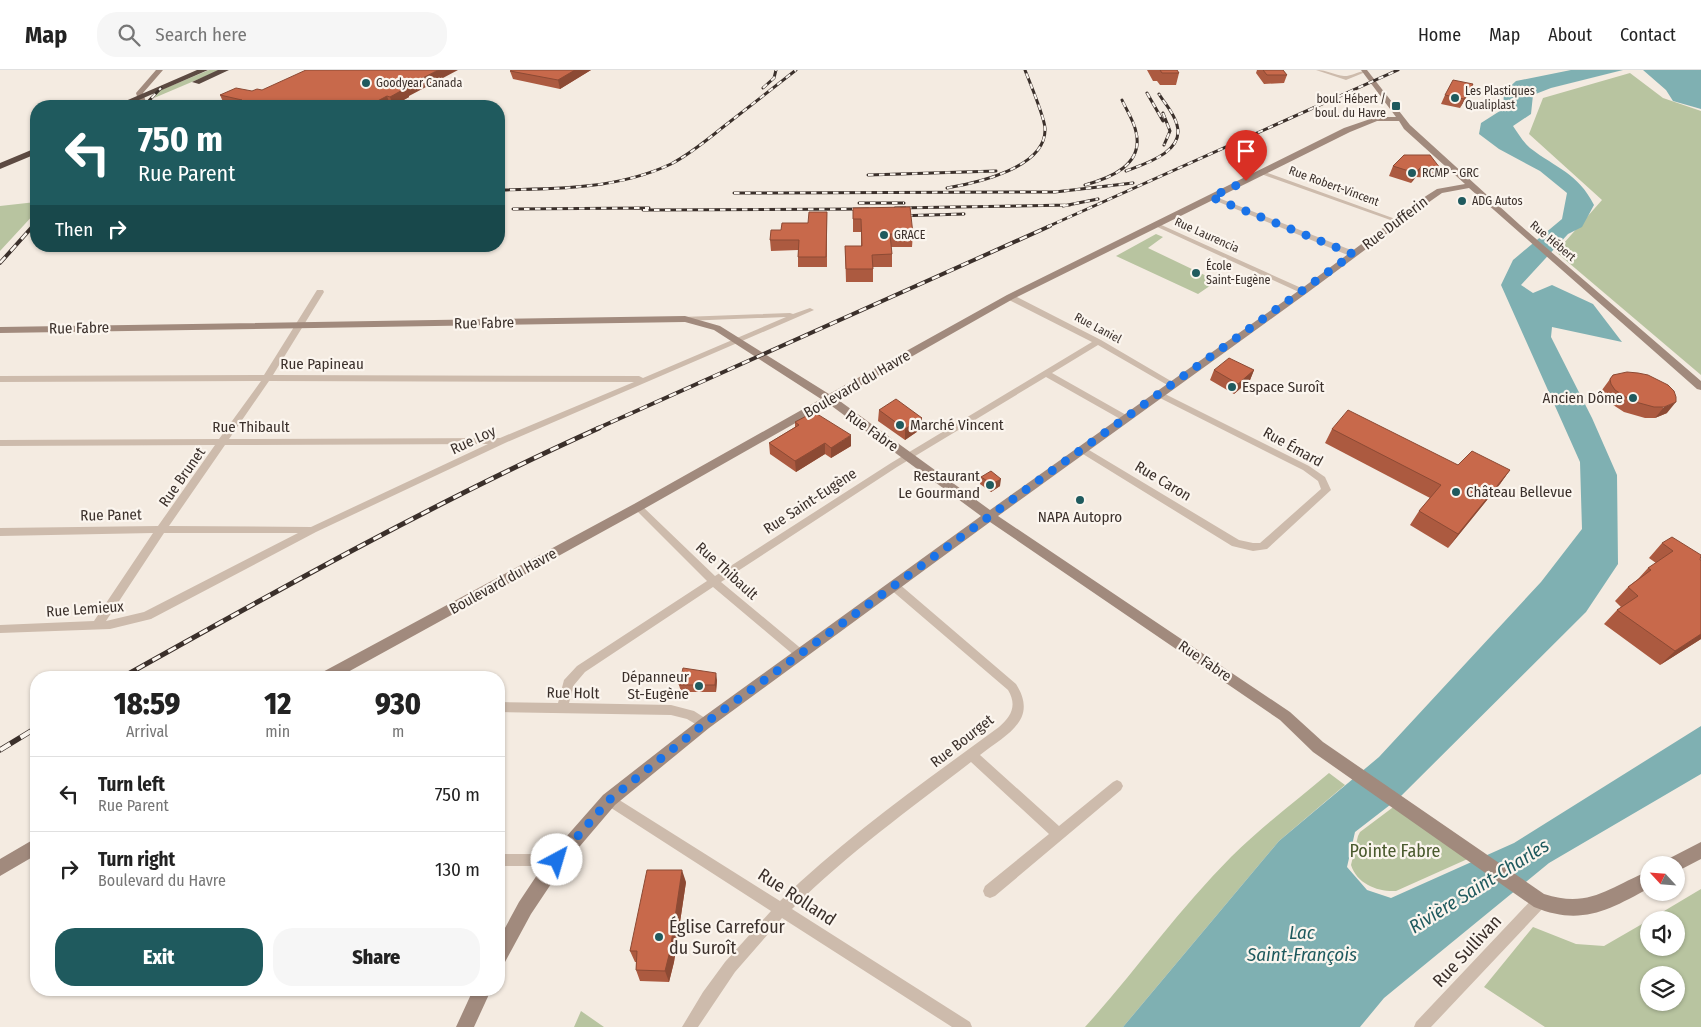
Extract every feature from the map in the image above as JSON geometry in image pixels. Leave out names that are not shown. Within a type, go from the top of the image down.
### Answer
[{"type":"highway","points":[[147,100],[204,70]]},
{"type":"highway","points":[[149,100],[225,70]]},
{"type":"highway","points":[[0,156],[30,143]]},
{"type":"highway","points":[[0,166],[30,153]]},
{"type":"street","points":[[141,100],[140,92],[160,70]]},
{"type":"street","points":[[1320,70],[1346,78],[1365,70]]},
{"type":"street","name":"Rue Hébert","points":[[1365,70],[1407,127],[1517,227],[1701,387]]},
{"type":"street","name":"Boulevard du Havre","points":[[337,671],[638,507],[1010,297],[1155,224],[1368,121],[1400,118]]},
{"type":"street","name":"Rue Robert-Vincent","points":[[1263,172],[1398,222]]},
{"type":"street","name":"Rue Dufferin","points":[[505,945],[525,908],[557,860],[609,800],[704,724],[1081,449],[1440,191],[1472,185]]},
{"type":"street","points":[[1211,197],[1353,254]]},
{"type":"street","name":"Rue Laurencia","points":[[1155,224],[1304,290]]},
{"type":"street","name":"Rue Brunet","points":[[97,626],[161,529],[267,378],[320,292]]},
{"type":"street","name":"Rue Laniel","points":[[1010,297],[1098,342],[1172,384]]},
{"type":"street","name":"Rue Loy","points":[[168,606],[313,530],[502,442],[810,310]]},
{"type":"street","name":"Rue Loy","points":[[685,319],[796,315]]},
{"type":"street","name":"Rue Fabre","points":[[0,330],[685,319],[710,325],[829,399],[873,433],[990,516],[1285,716],[1318,747],[1540,901],[1568,909],[1593,906],[1613,899],[1640,884]]},
{"type":"street","name":"Rue Saint-Eugène","points":[[563,708],[566,684],[581,668],[909,457],[1098,342]]},
{"type":"street","points":[[1047,374],[1125,418]]},
{"type":"street","name":"Rue Papineau","points":[[0,379],[643,380]]},
{"type":"street","name":"Rue Émard","points":[[1159,394],[1306,468],[1322,479],[1326,490],[1263,546],[1253,547],[1236,543],[1229,538]]},
{"type":"street","name":"Rue Thibault","points":[[0,444],[502,442]]},
{"type":"street","name":"Rue Caron","points":[[1081,449],[1229,538]]},
{"type":"street","name":"Rue Thibault","points":[[638,507],[714,581],[800,654]]},
{"type":"street","name":"Rue Panet","points":[[0,532],[161,529],[313,530]]},
{"type":"street","name":"Rue Bourget","points":[[689,1027],[724,977],[781,909],[811,879],[878,824],[1014,720],[1020,708],[1019,698],[1012,687],[894,586]]},
{"type":"street","name":"Rue Lemieux","points":[[0,629],[97,626],[134,620],[168,606]]},
{"type":"street","name":"Rue Holt","points":[[505,707],[671,710],[690,715],[704,724]]},
{"type":"street","points":[[972,754],[1058,834]]},
{"type":"street","points":[[990,891],[1117,786]]},
{"type":"street","name":"Rue Rolland","points":[[609,800],[965,1027]]},
{"type":"street","points":[[0,868],[30,850]]},
{"type":"street","points":[[1685,859],[1701,850]]},
{"type":"street","points":[[20,856],[30,856]]},
{"type":"street","points":[[505,860],[557,860]]},
{"type":"street","name":"Rue Sullivan","points":[[1421,1027],[1540,901]]},
{"type":"street","points":[[466,1027],[479,996]]},
{"type":"green space","points":[[209,70],[220,70],[154,98],[161,90]]},
{"type":"green space","points":[[1630,73],[1663,98],[1701,111],[1701,375],[1556,252],[1602,200],[1529,134],[1543,98]]},
{"type":"green space","points":[[30,203],[30,218],[0,251],[0,206]]},
{"type":"green space","points":[[1156,234],[1163,237],[1148,248],[1217,281],[1198,294],[1116,256]]},
{"type":"green space","points":[[1329,773],[1345,785],[1279,841],[1123,1027],[1085,1027],[1193,898],[1231,857],[1266,825]]},
{"type":"green space","name":"Pointe Fabre","points":[[1396,805],[1472,857],[1396,891],[1382,890],[1363,882],[1354,872],[1351,865],[1358,836],[1360,832]]},
{"type":"green space","points":[[1701,889],[1701,1027],[1545,1027],[1484,987],[1533,927],[1576,944],[1604,946],[1640,925],[1640,956],[1685,956],[1685,911],[1664,911],[1681,901],[1685,901],[1685,899]]},
{"type":"green space","points":[[581,1011],[604,1027],[574,1027]]},
{"type":"water","name":"Lac Saint-François","points":[[1571,70],[1623,70],[1551,88],[1533,95],[1531,114],[1513,126],[1530,148],[1574,178],[1588,194],[1594,205],[1582,227],[1568,234],[1521,285],[1533,293],[1552,285],[1593,304],[1622,342],[1552,327],[1551,337],[1592,418],[1617,475],[1618,564],[1586,612],[1399,798],[1355,832],[1347,867],[1367,890],[1391,898],[1514,843],[1701,726],[1701,774],[1549,863],[1384,998],[1360,1027],[1123,1027],[1279,841],[1379,757],[1541,582],[1582,529],[1580,462],[1501,285],[1513,260],[1562,219],[1567,193],[1540,171],[1499,149],[1479,134],[1481,123],[1503,109],[1504,92],[1516,81]]},
{"type":"water","points":[[1643,70],[1701,70],[1701,109],[1673,101],[1666,90]]},
{"type":"building","name":"Goodyear Canada","points":[[306,70],[438,70],[390,97],[387,96],[379,100],[242,100],[220,95],[236,88],[252,91],[262,90]]},
{"type":"building","points":[[575,70],[558,80],[510,71]]},
{"type":"building","points":[[1160,70],[1177,70],[1179,73],[1162,73]]},
{"type":"building","points":[[1263,70],[1283,70],[1287,75],[1267,75]]},
{"type":"building","points":[[1453,80],[1473,84],[1464,99],[1445,95]]},
{"type":"building","points":[[1404,155],[1430,155],[1440,168],[1421,167],[1415,173],[1393,166]]},
{"type":"building","points":[[910,207],[913,234],[890,234],[892,254],[872,255],[873,269],[846,269],[845,246],[862,246],[861,219],[853,219],[853,208]]},
{"type":"building","points":[[809,212],[827,212],[826,257],[798,257],[799,240],[770,240],[771,230],[781,230],[782,223],[808,223]]},
{"type":"building","points":[[1229,358],[1254,370],[1238,384],[1214,370]]},
{"type":"building","points":[[1627,372],[1648,375],[1668,385],[1674,391],[1676,402],[1664,407],[1654,407],[1632,401],[1615,390],[1610,379],[1613,375]]},
{"type":"building","points":[[896,399],[922,418],[905,429],[879,410]]},
{"type":"building","points":[[1348,410],[1458,465],[1472,451],[1510,470],[1458,534],[1419,511],[1441,485],[1332,429]]},
{"type":"building","points":[[814,412],[851,435],[831,448],[825,443],[795,461],[769,443],[799,425],[795,422]]},
{"type":"building","points":[[991,471],[1001,479],[992,484],[981,477]]},
{"type":"building","points":[[1672,537],[1701,555],[1701,634],[1675,651],[1617,610],[1638,596],[1628,587],[1651,570],[1648,568],[1673,551],[1662,543]]},
{"type":"building","points":[[683,668],[716,673],[715,685],[679,685]]},
{"type":"building","name":"Église Carrefour du Suroît","points":[[647,870],[682,870],[670,951],[665,971],[636,970],[637,951],[630,951]]},
{"type":"railway","points":[[763,88],[774,78],[776,70]]},
{"type":"railway","points":[[505,190],[565,188],[609,183],[651,172],[671,164],[693,150],[796,70]]},
{"type":"railway","points":[[947,188],[975,182],[1008,171],[1035,154],[1043,142],[1044,123],[1025,70]]},
{"type":"railway","points":[[1047,227],[1398,70]]},
{"type":"railway","points":[[150,100],[161,88]]},
{"type":"railway","points":[[1147,93],[1163,121]]},
{"type":"railway","points":[[1126,171],[1161,156],[1175,143],[1178,134],[1176,121],[1159,94]]},
{"type":"railway","points":[[1085,185],[1114,174],[1123,168],[1135,153],[1137,143],[1136,132],[1122,100]]},
{"type":"railway","points":[[1163,113],[1170,131],[1164,145]]},
{"type":"railway","points":[[868,175],[996,171]]},
{"type":"railway","points":[[734,193],[1055,192],[1133,183]]},
{"type":"railway","points":[[1068,205],[1098,199]]},
{"type":"railway","points":[[859,203],[904,203]]},
{"type":"railway","points":[[895,208],[1068,205]]},
{"type":"railway","points":[[1063,206],[1068,205]]},
{"type":"railway","points":[[513,209],[649,208]]},
{"type":"railway","points":[[643,210],[868,209]]},
{"type":"railway","points":[[896,216],[964,214]]},
{"type":"railway","points":[[596,429],[1050,226]]},
{"type":"railway","points":[[0,263],[30,229]]},
{"type":"railway","points":[[134,671],[417,516],[599,428]]},
{"type":"railway","points":[[0,750],[30,732]]},
{"type":"place","name":"Goodyear Canada","points":[[366,83]]},
{"type":"place","name":"Les Plastiques Qualiplast","points":[[1455,98]]},
{"type":"place","name":"boul. Hébert / boul. du Havre","points":[[1396,106]]},
{"type":"place","name":"RCMP - GRC","points":[[1412,173]]},
{"type":"place","name":"ADG Autos","points":[[1462,201]]},
{"type":"place","name":"GRACE","points":[[884,235]]},
{"type":"place","name":"École Saint-Eugène","points":[[1196,273]]},
{"type":"place","name":"Espace Suroît","points":[[1232,387]]},
{"type":"place","name":"Ancien Dôme","points":[[1633,398]]},
{"type":"place","name":"Marché Vincent","points":[[900,425]]},
{"type":"place","name":"Restaurant Le Gourmand","points":[[990,485]]},
{"type":"place","name":"Château Bellevue","points":[[1456,492]]},
{"type":"place","name":"NAPA Autopro","points":[[1080,500]]},
{"type":"place","name":"Dépanneur St-Eugène","points":[[699,686]]},
{"type":"place","name":"Église Carrefour du Suroît","points":[[659,937]]},
{"type":"route","points":[[557,860],[587,823],[609,800],[704,724],[1353,254],[1211,197],[1246,181]]},
{"type":"water label","name":"Rivière Saint-Charles","points":[[1479,886]]}]
